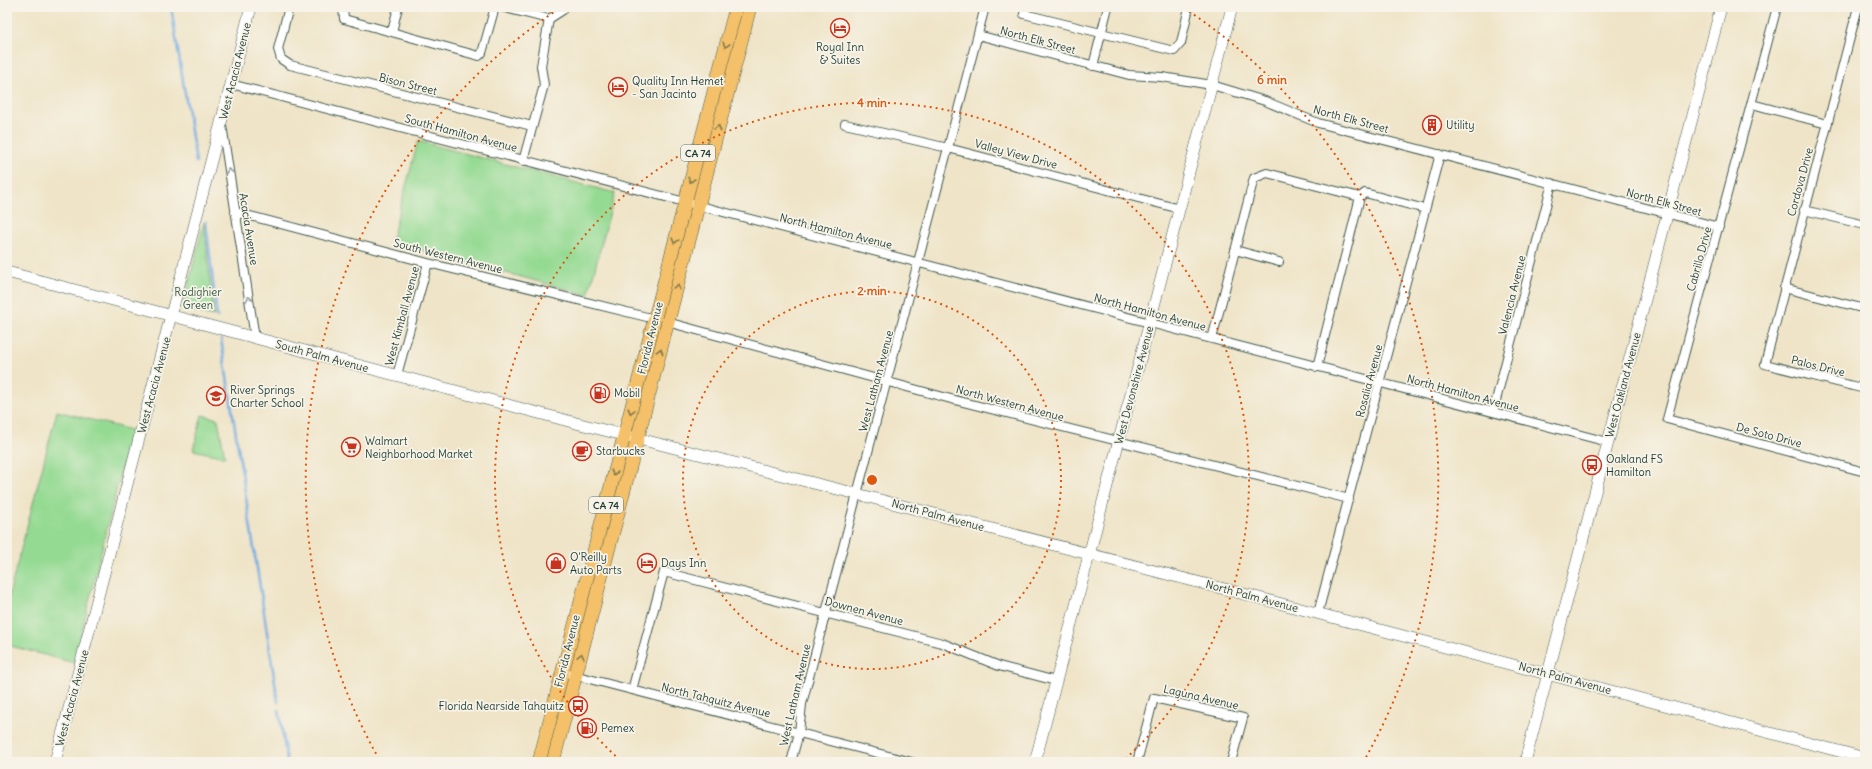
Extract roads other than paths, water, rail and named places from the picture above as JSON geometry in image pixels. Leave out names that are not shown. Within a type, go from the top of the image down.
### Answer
[{"type":"main road","name":"Florida Avenue","points":[[553,762],[637,438],[661,320],[691,205],[736,7]]},
{"type":"main road","name":"Florida Avenue","points":[[691,205],[750,7]]},
{"type":"main road","name":"Florida Avenue","points":[[539,762],[624,435],[661,320]]},
{"type":"main road","points":[[545,762],[550,741],[549,724]]},
{"type":"street","name":"West Acacia Avenue","points":[[55,762],[252,7]]},
{"type":"street","name":"Bison Street","points":[[289,7],[278,49],[281,59],[290,65],[532,126]]},
{"type":"street","points":[[343,7],[344,19],[479,56],[482,54],[494,7]]},
{"type":"street","points":[[392,32],[398,7]]},
{"type":"street","points":[[501,7],[549,19]]},
{"type":"street","points":[[523,161],[544,85],[540,66],[549,19],[563,10],[564,7]]},
{"type":"street","name":"West Latham Avenue","points":[[791,762],[799,733],[802,704],[986,7]]},
{"type":"street","points":[[1026,7],[1024,14],[1174,51],[1180,44],[1189,7]]},
{"type":"street","points":[[1093,66],[1108,7]]},
{"type":"street","name":"West Devonshire Avenue","points":[[1034,762],[1090,554],[1232,7]]},
{"type":"street","name":"West Oakland Avenue","points":[[1525,762],[1722,7]]},
{"type":"street","name":"Cabrillo Drive","points":[[1667,419],[1777,7]]},
{"type":"street","name":"Cordova Drive","points":[[1765,364],[1858,7]]},
{"type":"street","name":"North Elk Street","points":[[978,35],[1129,76],[1162,77],[1212,85],[1265,101],[1318,123],[1719,227]]},
{"type":"street","name":"South Hamilton Avenue","points":[[231,84],[691,205]]},
{"type":"street","points":[[1752,104],[1827,124]]},
{"type":"street","name":"Acacia Avenue","points":[[221,123],[255,338]]},
{"type":"street","name":"Valley View Drive","points":[[846,124],[948,148],[1180,209]]},
{"type":"street","name":"Rosalia Avenue","points":[[1318,613],[1440,154]]},
{"type":"street","points":[[1212,340],[1254,178],[1267,173],[1360,197]]},
{"type":"street","name":"Valencia Avenue","points":[[1493,412],[1552,183]]},
{"type":"street","points":[[1317,367],[1360,197],[1365,193],[1425,209]]},
{"type":"street","name":"North Hamilton Avenue","points":[[691,205],[1608,442]]},
{"type":"street","points":[[1804,210],[1865,225]]},
{"type":"street","name":"South Western Avenue","points":[[235,212],[428,263],[661,320]]},
{"type":"street","points":[[1235,250],[1279,262]]},
{"type":"street","name":"West Kimball Avenue","points":[[397,376],[428,263]]},
{"type":"street","name":"South Palm Avenue","points":[[7,272],[637,438]]},
{"type":"street","points":[[1784,288],[1865,309]]},
{"type":"street","name":"North Western Avenue","points":[[661,320],[887,382],[1119,442],[1349,499]]},
{"type":"street","name":"Palos Drive","points":[[1765,364],[1865,389]]},
{"type":"street","name":"De Soto Drive","points":[[1667,419],[1865,472]]},
{"type":"street","name":"North Palm Avenue","points":[[637,438],[1318,613],[1865,758]]},
{"type":"street","name":"Downen Avenue","points":[[632,690],[664,572],[826,612],[942,643],[999,666],[1056,682]]},
{"type":"street","name":"North Tahquitz Avenue","points":[[562,672],[912,762]]},
{"type":"street","name":"Laguna Avenue","points":[[1137,762],[1154,698],[1243,718],[1231,762]]},
{"type":"waterway","points":[[171,7],[196,162]]},
{"type":"waterway","points":[[206,222],[217,317]]},
{"type":"waterway","points":[[221,339],[278,702]]},
{"type":"waterway","points":[[279,710],[287,762]]},
{"type":"place","name":"Royal Inn & Suites","points":[[840,28]]},
{"type":"place","name":"Quality Inn Hemet - San Jacinto","points":[[618,87]]},
{"type":"place","name":"Utility","points":[[1432,125]]},
{"type":"place","name":"Mobil","points":[[600,393]]},
{"type":"place","name":"River Springs Charter School","points":[[216,396]]},
{"type":"place","name":"Walmart Neighborhood Market","points":[[351,447]]},
{"type":"place","name":"Starbucks","points":[[582,451]]},
{"type":"place","name":"Oakland FS Hamilton","points":[[1592,465]]},
{"type":"place","name":"O'Reilly Auto Parts","points":[[556,563]]},
{"type":"place","name":"Days Inn","points":[[647,563]]},
{"type":"place","name":"Florida Nearside Tahquitz","points":[[578,706]]},
{"type":"place","name":"Pemex","points":[[587,728]]},
{"type":"park label","name":"Rodighier Green","points":[[198,298]]}]
